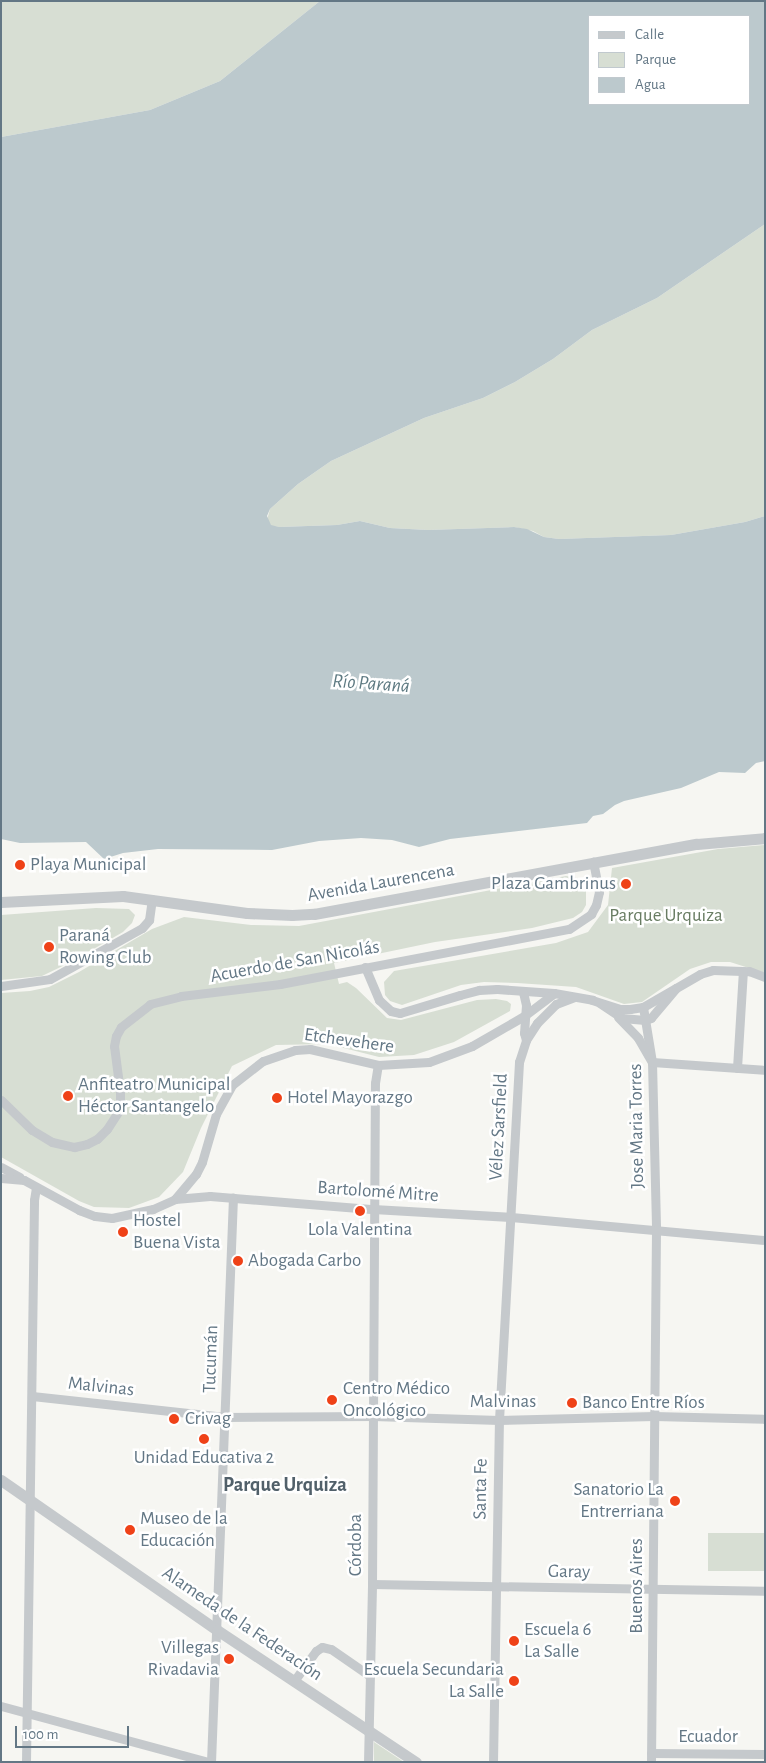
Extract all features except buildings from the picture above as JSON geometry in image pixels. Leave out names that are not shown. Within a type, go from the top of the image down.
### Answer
[{"type":"street","name":"Avenida Laurencena","points":[[1,902],[100,896],[152,899],[255,913],[314,914],[697,844],[765,838]]},
{"type":"street","name":"Acuerdo de San Nicolás","points":[[1,1100],[32,1130],[52,1142],[74,1146],[87,1144],[97,1139],[115,1120],[120,1108],[120,1092],[114,1046],[116,1036],[121,1027],[150,1004],[181,996],[253,989],[569,929],[591,914],[596,905],[599,892],[594,862]]},
{"type":"street","points":[[1,986],[50,979],[142,928],[148,920],[152,899]]},
{"type":"street","name":"Etchevehere","points":[[365,967],[379,1000],[384,1007],[400,1013],[479,990],[523,992]]},
{"type":"street","points":[[523,992],[554,993],[619,1009],[642,1007],[700,974],[713,970],[743,971],[765,977]]},
{"type":"street","points":[[737,1068],[743,971]]},
{"type":"street","points":[[614,1014],[632,1020],[650,1018],[676,988]]},
{"type":"street","name":"Vélez Sarsfield","points":[[523,992],[526,1005],[524,1016],[526,1040]]},
{"type":"street","name":"Etchevehere","points":[[175,1199],[196,1174],[202,1162],[222,1100],[232,1085],[250,1069],[277,1055],[310,1049],[378,1065],[429,1062],[454,1054],[524,1016],[554,993]]},
{"type":"street","name":"Vélez Sarsfield","points":[[511,1217],[518,1062],[526,1040],[537,1023],[556,1004],[574,997]]},
{"type":"street","points":[[600,1003],[638,1038],[652,1062],[765,1070]]},
{"type":"street","points":[[642,1007],[645,1020]]},
{"type":"street","name":"Jose Maria Torres","points":[[645,1020],[652,1062],[656,1231]]},
{"type":"street","name":"Córdoba","points":[[368,1762],[372,1584],[374,1083],[378,1065]]},
{"type":"street","points":[[1,1167],[24,1180]]},
{"type":"street","name":"Bartolomé Mitre","points":[[1,1178],[24,1180],[79,1210],[95,1216],[112,1218],[153,1209],[175,1199],[210,1196],[373,1209],[511,1217],[765,1240]]},
{"type":"street","points":[[26,1762],[34,1200],[36,1187]]},
{"type":"street","name":"Tucumán","points":[[210,1762],[217,1630],[233,1197]]},
{"type":"street","name":"Santa Fe","points":[[493,1762],[499,1420],[511,1217]]},
{"type":"street","name":"Buenos Aires","points":[[651,1758],[656,1231]]},
{"type":"street","name":"Malvinas","points":[[32,1396],[225,1418],[373,1416],[499,1420],[654,1416],[765,1419]]},
{"type":"street","name":"Alameda de la Federación","points":[[1,1480],[30,1498],[217,1630],[416,1762]]},
{"type":"street","name":"Garay","points":[[372,1584],[765,1591]]},
{"type":"street","points":[[294,1681],[316,1651],[322,1647],[331,1650],[370,1676]]},
{"type":"street","points":[[1,1706],[210,1762]]},
{"type":"street","name":"Ecuador","points":[[651,1758],[765,1754]]},
{"type":"green space","points":[[1,1],[320,1],[220,81],[150,110],[1,137]]},
{"type":"green space","points":[[765,224],[765,516],[745,522],[671,535],[559,539],[544,537],[533,531],[514,527],[428,530],[390,528],[360,521],[337,525],[279,527],[271,526],[267,520],[270,509],[298,484],[331,461],[424,418],[483,398],[515,382],[553,359],[592,330],[657,298]]},
{"type":"green space","name":"Parque Urquiza","points":[[765,845],[765,973],[730,962],[711,962],[690,969],[642,1002],[624,1004],[576,987],[517,983],[484,982],[461,985],[402,1005],[390,1001],[385,995],[384,982],[394,971],[556,943],[588,932],[608,905],[612,868],[718,849]]},
{"type":"green space","name":"Parque Urquiza","points":[[566,876],[582,879],[586,884],[586,905],[582,912],[573,918],[532,928],[435,942],[334,963],[339,984],[347,982],[356,988],[387,1018],[401,1020],[477,1000],[496,999],[507,1001],[511,1004],[510,1011],[454,1042],[414,1055],[379,1057],[328,1044],[276,1045],[232,1066],[201,1128],[183,1172],[159,1197],[129,1208],[94,1207],[79,1201],[1,1157],[1,993],[30,991],[49,987],[79,972],[152,929],[184,917],[251,925],[299,926]]},
{"type":"green space","name":"Paraná Rowing Club","points":[[96,908],[129,909],[135,915],[132,923],[123,932],[71,962],[42,976],[1,980],[1,915]]},
{"type":"green space","points":[[708,1533],[765,1533],[765,1571],[708,1571]]},
{"type":"green space","points":[[374,1742],[404,1762],[374,1762]]},
{"type":"water","name":"Río Paraná","points":[[320,1],[765,1],[765,224],[657,298],[592,330],[553,359],[515,382],[483,398],[424,418],[331,461],[298,484],[270,509],[267,516],[271,525],[279,527],[337,525],[360,521],[390,528],[428,530],[514,527],[527,529],[544,537],[559,539],[671,535],[745,522],[765,516],[765,761],[756,763],[745,773],[719,772],[681,788],[624,801],[603,814],[593,816],[587,823],[450,839],[419,847],[392,840],[361,838],[319,841],[272,850],[158,849],[123,853],[104,859],[86,842],[20,843],[1,839],[1,137],[150,110],[220,81]]},
{"type":"place","name":"Playa Municipal","points":[[20,865]]},
{"type":"place","name":"Plaza Gambrinus","points":[[626,884]]},
{"type":"place","name":"Paraná Rowing Club","points":[[49,947]]},
{"type":"place","name":"Anfiteatro Municipal Héctor Santangelo","points":[[68,1096]]},
{"type":"place","name":"Hotel Mayorazgo","points":[[277,1098]]},
{"type":"place","name":"Lola Valentina","points":[[360,1211]]},
{"type":"place","name":"Hostel Buena Vista","points":[[123,1232]]},
{"type":"place","name":"Abogada Carbo","points":[[238,1261]]},
{"type":"place","name":"Centro Médico Oncológico","points":[[332,1400]]},
{"type":"place","name":"Banco Entre Ríos","points":[[572,1403]]},
{"type":"place","name":"Crivag","points":[[174,1419]]},
{"type":"place","name":"Unidad Educativa 2","points":[[204,1439]]},
{"type":"place","name":"Sanatorio La Entrerriana","points":[[675,1501]]},
{"type":"place","name":"Museo de la Educación","points":[[130,1530]]},
{"type":"place","name":"Escuela 6 La Salle","points":[[514,1641]]},
{"type":"place","name":"Villegas Rivadavia","points":[[229,1659]]},
{"type":"place","name":"Escuela Secundaria La Salle","points":[[514,1681]]},
{"type":"district","name":"Parque Urquiza","points":[[285,1485]]}]
